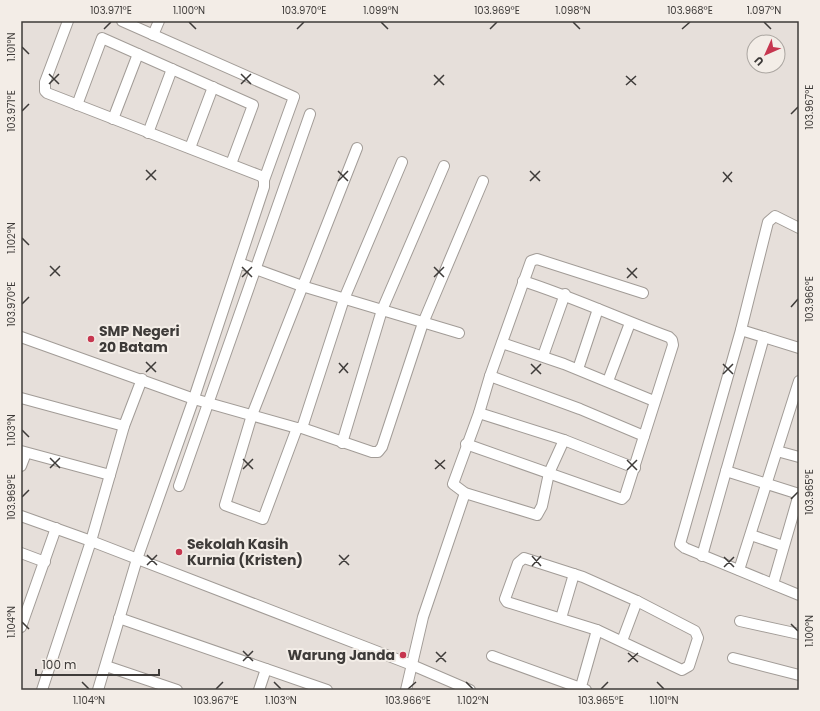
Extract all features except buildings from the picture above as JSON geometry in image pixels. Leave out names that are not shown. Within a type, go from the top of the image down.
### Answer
[{"type":"street","points":[[68,21],[44,86],[47,93],[261,176],[264,180]]},
{"type":"street","points":[[98,690],[137,559],[194,399],[264,187],[264,180],[294,97],[122,21]]},
{"type":"street","points":[[153,35],[158,21]]},
{"type":"street","points":[[77,105],[102,38],[253,105],[231,164]]},
{"type":"street","points":[[113,119],[138,54]]},
{"type":"street","points":[[148,132],[172,69]]},
{"type":"street","points":[[190,148],[213,87]]},
{"type":"street","points":[[179,486],[310,114]]},
{"type":"street","points":[[357,148],[252,415],[225,505],[263,519],[299,428],[344,299],[402,162]]},
{"type":"street","points":[[342,443],[382,310],[444,166]]},
{"type":"street","points":[[21,337],[142,379],[194,399],[299,428],[372,452],[378,452],[382,447],[423,322],[483,180]]},
{"type":"street","points":[[799,228],[775,216],[768,222],[741,330],[680,544],[702,556],[799,595]]},
{"type":"street","points":[[564,440],[549,473],[542,506],[537,515],[466,493],[454,486],[452,482],[479,413],[490,376],[531,261],[537,259],[643,293]]},
{"type":"street","points":[[239,263],[302,286],[459,333]]},
{"type":"street","points":[[466,444],[622,499],[625,496],[673,345],[672,340],[669,337],[598,309],[565,294],[523,281]]},
{"type":"street","points":[[543,356],[565,294]]},
{"type":"street","points":[[578,369],[598,309]]},
{"type":"street","points":[[608,381],[630,322]]},
{"type":"street","points":[[741,330],[799,348]]},
{"type":"street","points":[[702,556],[764,337]]},
{"type":"street","points":[[502,344],[543,356],[578,369],[654,401]]},
{"type":"street","points":[[490,376],[580,409],[644,436]]},
{"type":"street","points":[[42,690],[90,541],[124,426],[142,379]]},
{"type":"street","points":[[739,570],[798,386]]},
{"type":"street","points":[[21,398],[124,426]]},
{"type":"street","points":[[479,413],[564,440],[634,468]]},
{"type":"street","points":[[777,451],[799,457]]},
{"type":"street","points":[[21,466],[23,452],[110,475]]},
{"type":"street","points":[[726,471],[799,494],[773,584]]},
{"type":"street","points":[[406,690],[423,617],[466,493]]},
{"type":"street","points":[[21,516],[56,528],[412,665],[470,690]]},
{"type":"street","points":[[21,627],[56,528]]},
{"type":"street","points":[[751,535],[783,546]]},
{"type":"street","points":[[21,553],[45,562]]},
{"type":"street","points":[[524,558],[574,574],[637,601],[696,633],[698,638],[689,666],[682,670],[597,630],[507,602],[505,599],[518,563],[524,558]]},
{"type":"street","points":[[561,618],[574,574]]},
{"type":"street","points":[[622,642],[637,601]]},
{"type":"street","points":[[119,618],[327,690]]},
{"type":"street","points":[[740,621],[799,634]]},
{"type":"street","points":[[492,656],[582,689],[597,630]]},
{"type":"street","points":[[733,658],[799,675]]},
{"type":"street","points":[[106,666],[177,690]]},
{"type":"street","points":[[259,690],[266,669]]},
{"type":"place","name":"SMP Negeri 20 Batam","points":[[91,339]]},
{"type":"place","name":"Sekolah Kasih Kurnia (Kristen)","points":[[179,552]]},
{"type":"place","name":"Warung Janda","points":[[403,655]]}]
